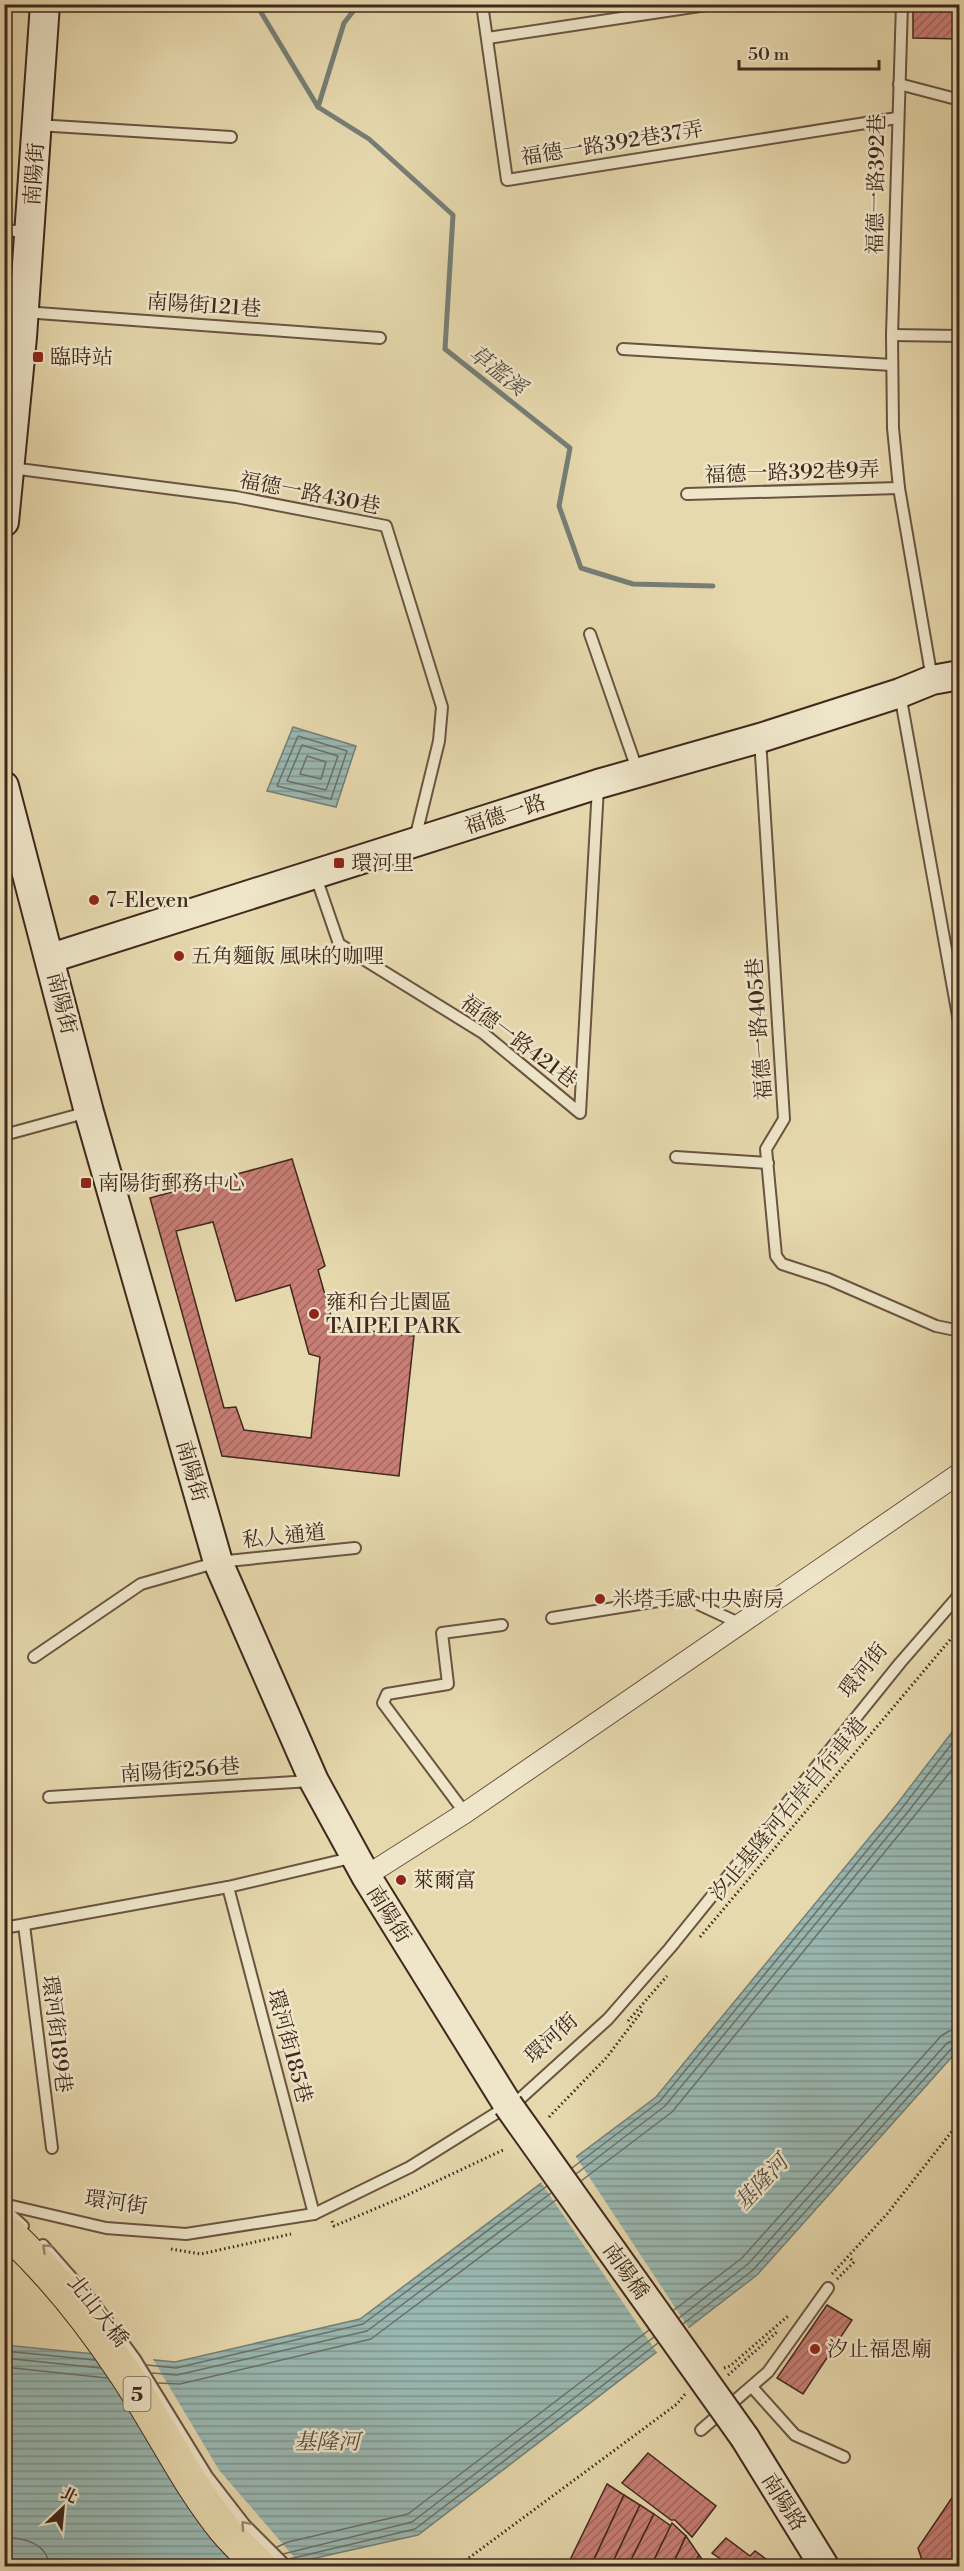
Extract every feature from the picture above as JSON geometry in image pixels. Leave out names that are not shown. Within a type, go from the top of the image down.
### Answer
[{"type":"main road","name":"北山大橋","points":[[18,2223],[48,2273],[79,2309],[124,2372],[188,2477],[225,2530],[260,2566]]},
{"type":"street","name":"南陽街","points":[[4,522],[20,329],[17,231],[37,125],[45,4]]},
{"type":"street","name":"福德一路","points":[[51,958],[598,784],[760,738],[900,693],[932,680],[960,675]]},
{"type":"street","name":"南陽街","points":[[4,786],[51,958],[88,1112],[218,1562],[314,1781],[361,1867],[508,2105]]},
{"type":"street","points":[[361,1867],[465,1813],[960,1473]]},
{"type":"street","name":"南陽橋","points":[[508,2105],[745,2438]]},
{"type":"street","name":"南陽路","points":[[745,2438],[824,2566]]},
{"type":"lane","name":"福德一路392巷37弄","points":[[482,4],[507,180],[897,118]]},
{"type":"lane","points":[[488,38],[713,4]]},
{"type":"lane","name":"福德一路392巷","points":[[902,4],[892,335],[893,428],[898,488],[932,680]]},
{"type":"lane","points":[[899,84],[960,100]]},
{"type":"lane","points":[[37,125],[231,137]]},
{"type":"lane","name":"南陽街121巷","points":[[20,329],[380,338]]},
{"type":"lane","points":[[892,335],[960,336]]},
{"type":"lane","points":[[623,349],[892,365]]},
{"type":"lane","name":"福德一路430巷","points":[[10,468],[236,497],[386,526],[442,707],[439,741],[414,843]]},
{"type":"lane","name":"福德一路392巷9弄","points":[[687,494],[898,488]]},
{"type":"lane","points":[[590,634],[638,772]]},
{"type":"lane","points":[[900,693],[960,1027]]},
{"type":"lane","name":"福德一路405巷","points":[[760,738],[784,1119],[766,1149],[776,1256],[782,1264],[828,1279],[936,1326],[960,1331]]},
{"type":"lane","name":"福德一路421巷","points":[[314,873],[339,944],[483,1033],[580,1113],[598,784]]},
{"type":"lane","points":[[4,1135],[88,1112]]},
{"type":"lane","points":[[676,1157],[768,1163]]},
{"type":"lane","name":"私人通道","points":[[34,1657],[141,1584],[218,1562],[355,1548]]},
{"type":"lane","name":"環河街","points":[[18,2223],[186,2234],[314,2214],[410,2168],[522,2097],[608,2019],[678,1938],[900,1663],[960,1594]]},
{"type":"lane","points":[[552,1618],[683,1597],[741,1624]]},
{"type":"lane","points":[[465,1813],[383,1703],[387,1694],[448,1684],[442,1633],[502,1625]]},
{"type":"lane","name":"南陽街256巷","points":[[49,1797],[314,1781]]},
{"type":"lane","points":[[4,1928],[228,1887],[361,1867]]},
{"type":"lane","name":"環河街185巷","points":[[228,1887],[314,2214]]},
{"type":"lane","name":"環河街189巷","points":[[24,1925],[52,2148]]},
{"type":"lane","name":"北山大橋","points":[[18,2223],[59,2261],[93,2302],[135,2359],[207,2476],[245,2525],[286,2566]]},
{"type":"lane","points":[[701,2430],[768,2372],[826,2284]]},
{"type":"lane","points":[[752,2387],[795,2435],[844,2457]]},
{"type":"path","name":"汐止基隆河右岸自行車道","points":[[693,1945],[960,1628]]},
{"type":"path","points":[[549,2117],[607,2057],[642,2011],[640,2009],[670,1973]]},
{"type":"path","points":[[826,2284],[887,2214],[960,2121]]},
{"type":"path","points":[[332,2221],[334,2226],[503,2150]]},
{"type":"path","points":[[826,2284],[854,2262],[849,2257]]},
{"type":"path","points":[[730,2366],[792,2312]]},
{"type":"path","points":[[723,2379],[792,2319]]},
{"type":"path","points":[[458,2566],[677,2404]]},
{"type":"water","points":[[293,727],[356,746],[336,807],[267,791]]},
{"type":"water","name":"基隆河","points":[[959,1723],[959,2049],[757,2275],[418,2535],[280,2566],[39,2566],[5,2559],[5,2345],[175,2362],[360,2319],[656,2097],[897,1804]]},
{"type":"pier","points":[[574,2154],[690,2330],[658,2354],[540,2181]]},
{"type":"pier","points":[[93,2351],[151,2356],[219,2470],[301,2565],[249,2566]]},
{"type":"building","points":[[913,4],[960,4],[960,39],[913,38]]},
{"type":"building","name":"雍和台北園區 TAIPEI PARK","points":[[292,1159],[325,1266],[318,1270],[334,1327],[414,1336],[399,1476],[222,1456],[150,1198]],"holes":[[[213,1222],[236,1301],[290,1285],[309,1354],[320,1357],[311,1438],[244,1430],[236,1407],[224,1408],[176,1231]]]},
{"type":"building","name":"汐止福恩廟","points":[[827,2305],[852,2320],[803,2394],[777,2378]]},
{"type":"building","points":[[648,2453],[716,2506],[692,2537],[675,2520],[671,2520],[622,2483]]},
{"type":"building","points":[[607,2484],[624,2495],[591,2566],[567,2566]]},
{"type":"building","points":[[960,2486],[960,2566],[924,2566],[918,2548]]},
{"type":"building","points":[[624,2495],[640,2505],[611,2566],[591,2566]]},
{"type":"building","points":[[640,2505],[654,2514],[628,2566],[611,2566]]},
{"type":"building","points":[[654,2514],[671,2526],[651,2566],[628,2566]]},
{"type":"building","points":[[672,2523],[686,2536],[672,2566],[651,2566]]},
{"type":"building","points":[[686,2536],[699,2555],[693,2566],[672,2566]]},
{"type":"building","points":[[726,2538],[750,2556],[755,2551],[773,2564],[771,2566],[731,2566],[712,2553]]},
{"type":"building","points":[[699,2555],[704,2562],[712,2566],[693,2566]]},
{"type":"waterway","name":"草濫溪","points":[[256,4],[318,107],[369,139],[453,215],[445,349],[570,448],[559,506],[581,568],[633,584],[713,586]]},
{"type":"waterway","name":"草濫溪","points":[[318,107],[344,23],[359,4]]},
{"type":"place","name":"臨時站","points":[[38,357]]},
{"type":"place","name":"環河里","points":[[339,863]]},
{"type":"place","name":"7-Eleven","points":[[94,900]]},
{"type":"place","name":"五角麵飯 風味的咖哩","points":[[179,956]]},
{"type":"place","name":"南陽街郵務中心","points":[[86,1183]]},
{"type":"place","name":"雍和台北園區 TAIPEI PARK","points":[[314,1314]]},
{"type":"place","name":"米塔手感 中央廚房","points":[[600,1599]]},
{"type":"place","name":"萊爾富","points":[[401,1880]]},
{"type":"place","name":"汐止福恩廟","points":[[815,2349]]}]
